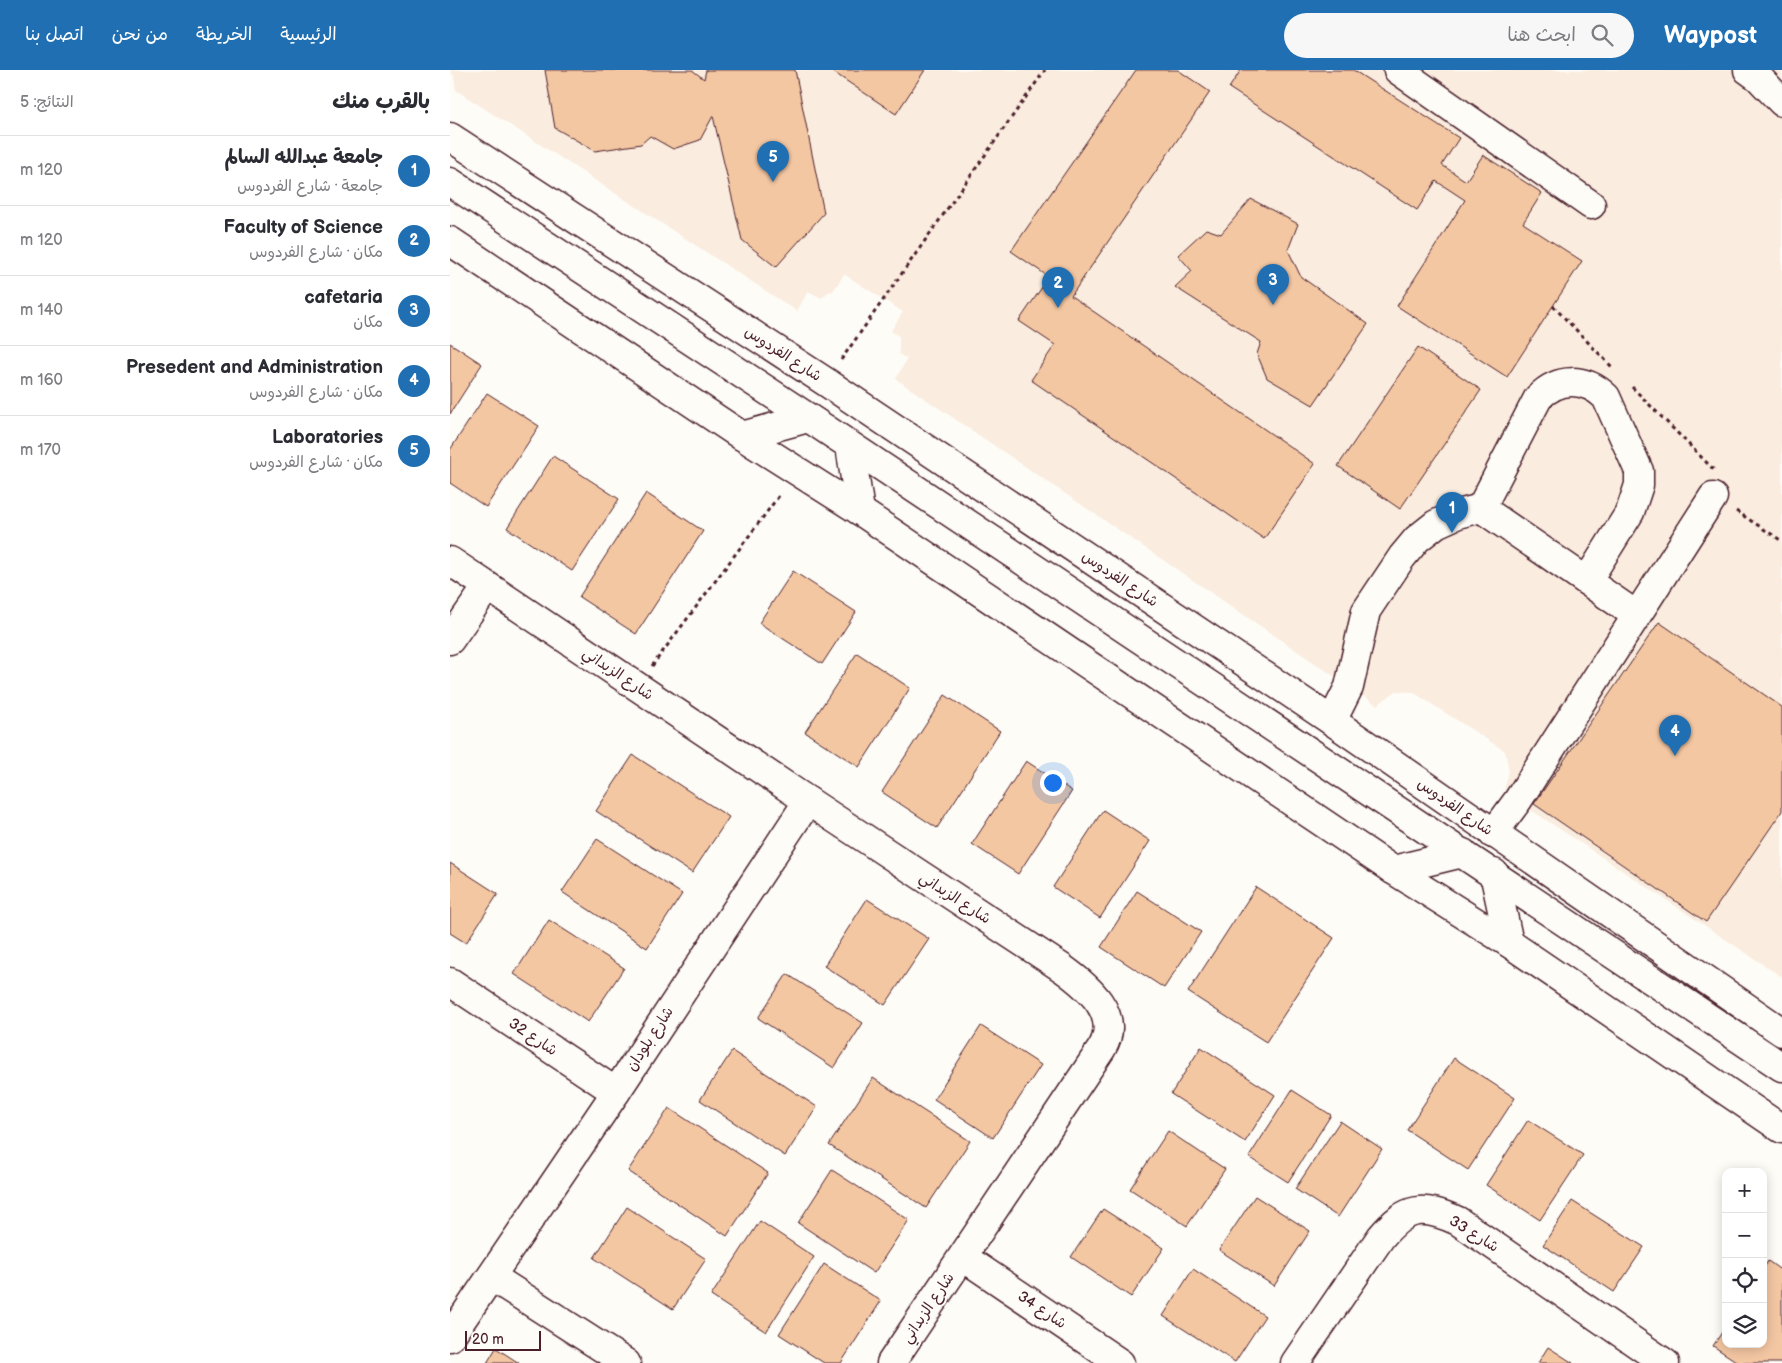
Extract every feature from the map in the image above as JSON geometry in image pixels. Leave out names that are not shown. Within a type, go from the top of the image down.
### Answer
[{"type":"street","points":[[1398,70],[1432,79],[1591,205]]},
{"type":"street","points":[[1748,70],[1759,78],[1782,102]]},
{"type":"street","name":"شارع الفردوس","points":[[450,137],[826,382],[1332,721],[1782,1032]]},
{"type":"street","points":[[450,182],[808,418],[1782,1067]]},
{"type":"street","points":[[450,241],[742,436],[860,511],[1393,870],[1509,943],[1782,1129]]},
{"type":"street","points":[[1332,721],[1349,687],[1366,611],[1402,557],[1417,539],[1436,524],[1458,514],[1481,508],[1538,398],[1553,386],[1572,382],[1591,386],[1599,390],[1606,397],[1639,471],[1639,485],[1630,512],[1587,581]]},
{"type":"street","points":[[742,436],[808,418]]},
{"type":"street","points":[[850,446],[860,511]]},
{"type":"street","points":[[1493,834],[1518,800],[1713,497]]},
{"type":"street","points":[[1481,508],[1636,615]]},
{"type":"street","name":"شارع الزبداني","points":[[450,562],[1062,968],[1096,997],[1105,1013],[1108,1038],[1102,1048],[891,1363]]},
{"type":"street","points":[[450,640],[487,587]]},
{"type":"street","name":"شارع بلودان","points":[[450,1337],[616,1092],[808,801]]},
{"type":"street","points":[[1393,870],[1463,854]]},
{"type":"street","points":[[1494,874],[1509,943]]},
{"type":"street","name":"شارع 32","points":[[450,982],[616,1092]]},
{"type":"street","name":"شارع 33","points":[[1295,1363],[1381,1237],[1396,1221],[1416,1210],[1438,1212],[1458,1221],[1665,1363]]},
{"type":"street","name":"شارع 34","points":[[963,1256],[1120,1363]]},
{"type":"street","points":[[492,1277],[626,1363]]},
{"type":"path","points":[[826,382],[1044,70]]},
{"type":"path","points":[[1553,306],[1616,371]]},
{"type":"path","points":[[1630,385],[1721,478],[1713,497],[1782,541]]},
{"type":"path","points":[[636,686],[797,471]]},
{"type":"shaded area","points":[[450,70],[1782,70],[1782,977],[1504,792],[1509,770],[1505,751],[1413,692],[1396,691],[1377,705],[896,379],[907,359],[899,354],[899,336],[891,331],[903,312],[844,274],[833,291],[828,292],[822,298],[808,291],[797,311],[456,90],[454,76]]},
{"type":"building","points":[[545,70],[692,70],[704,79],[706,70],[795,70],[824,213],[776,267],[742,240],[713,116],[700,140],[673,149],[650,136],[641,144],[595,151],[555,128]]},
{"type":"building","points":[[830,70],[925,70],[896,114]]},
{"type":"building","points":[[1136,70],[1178,70],[1210,92],[1071,296],[1315,464],[1264,539],[1031,380],[1055,345],[1019,321],[1049,277],[1011,251]]},
{"type":"building","points":[[1241,70],[1353,70],[1459,138],[1442,165],[1466,181],[1483,155],[1542,193],[1523,223],[1582,261],[1507,377],[1397,306],[1465,200],[1436,181],[1417,210],[1229,88]]},
{"type":"building","points":[[1251,199],[1298,224],[1288,250],[1301,277],[1368,324],[1313,405],[1267,378],[1257,354],[1261,342],[1175,287],[1192,271],[1178,255],[1206,229],[1221,234]]},
{"type":"building","points":[[450,343],[482,364],[450,414]]},
{"type":"building","points":[[1418,347],[1481,390],[1400,509],[1338,466]]},
{"type":"building","points":[[487,393],[539,426],[486,507],[450,483],[450,450]]},
{"type":"building","points":[[553,456],[619,499],[572,571],[507,528]]},
{"type":"building","points":[[646,493],[703,531],[636,634],[579,597]]},
{"type":"building","points":[[793,571],[856,612],[822,664],[759,623]]},
{"type":"building","points":[[1659,622],[1782,707],[1782,811],[1706,922],[1534,804]]},
{"type":"building","points":[[857,653],[910,688],[859,767],[805,732]]},
{"type":"building","points":[[945,695],[1000,731],[937,828],[882,792]]},
{"type":"building","points":[[633,755],[729,817],[692,873],[596,811]]},
{"type":"building","points":[[1026,761],[1072,791],[1018,874],[972,844]]},
{"type":"building","points":[[1103,810],[1150,841],[1100,918],[1053,887]]},
{"type":"building","points":[[597,839],[682,894],[647,948],[562,892]]},
{"type":"building","points":[[450,863],[498,894],[466,943],[450,933]]},
{"type":"building","points":[[1256,887],[1334,938],[1266,1042],[1188,992]]},
{"type":"building","points":[[1137,891],[1201,932],[1164,988],[1101,947]]},
{"type":"building","points":[[867,899],[929,939],[885,1005],[824,966]]},
{"type":"building","points":[[549,920],[624,968],[588,1022],[514,974]]},
{"type":"building","points":[[787,974],[863,1023],[834,1068],[758,1018]]},
{"type":"building","points":[[981,1026],[1041,1065],[993,1138],[934,1099]]},
{"type":"building","points":[[1201,1047],[1275,1095],[1245,1142],[1171,1094]]},
{"type":"building","points":[[732,1051],[817,1107],[785,1156],[700,1100]]},
{"type":"building","points":[[1454,1058],[1515,1098],[1468,1170],[1407,1130]]},
{"type":"building","points":[[873,1078],[970,1141],[926,1208],[829,1145]]},
{"type":"building","points":[[1292,1090],[1331,1115],[1288,1182],[1249,1157]]},
{"type":"building","points":[[669,1108],[768,1173],[727,1236],[628,1171]]},
{"type":"building","points":[[1528,1120],[1583,1155],[1540,1220],[1486,1185]]},
{"type":"building","points":[[1340,1121],[1382,1149],[1338,1217],[1295,1189]]},
{"type":"building","points":[[1168,1131],[1225,1169],[1187,1226],[1130,1189]]},
{"type":"building","points":[[832,1170],[909,1220],[874,1273],[798,1223]]},
{"type":"building","points":[[1255,1196],[1310,1231],[1274,1286],[1219,1250]]},
{"type":"building","points":[[1572,1201],[1644,1247],[1614,1292],[1543,1245]]},
{"type":"building","points":[[627,1207],[706,1259],[673,1309],[594,1258]]},
{"type":"building","points":[[1103,1209],[1164,1248],[1131,1297],[1071,1257]]},
{"type":"building","points":[[760,1221],[814,1257],[766,1332],[711,1296]]},
{"type":"building","points":[[1768,1261],[1782,1271],[1782,1363],[1739,1363],[1713,1346],[1722,1332],[1722,1348],[1767,1348]]},
{"type":"building","points":[[824,1264],[881,1301],[841,1363],[824,1363],[779,1334]]},
{"type":"building","points":[[1193,1269],[1265,1316],[1235,1362],[1163,1316]]},
{"type":"building","points":[[1548,1347],[1573,1363],[1538,1363]]},
{"type":"building","points":[[496,1348],[519,1363],[487,1363]]},
{"type":"place","name":"Laboratories","points":[[773,182]]},
{"type":"place","name":"cafetaria","points":[[1273,305]]},
{"type":"place","name":"Faculty of Science","points":[[1058,308]]},
{"type":"place","name":"جامعة عبدالله السالم","points":[[1452,533]]},
{"type":"place","name":"Presedent and Administration","points":[[1675,756]]}]
